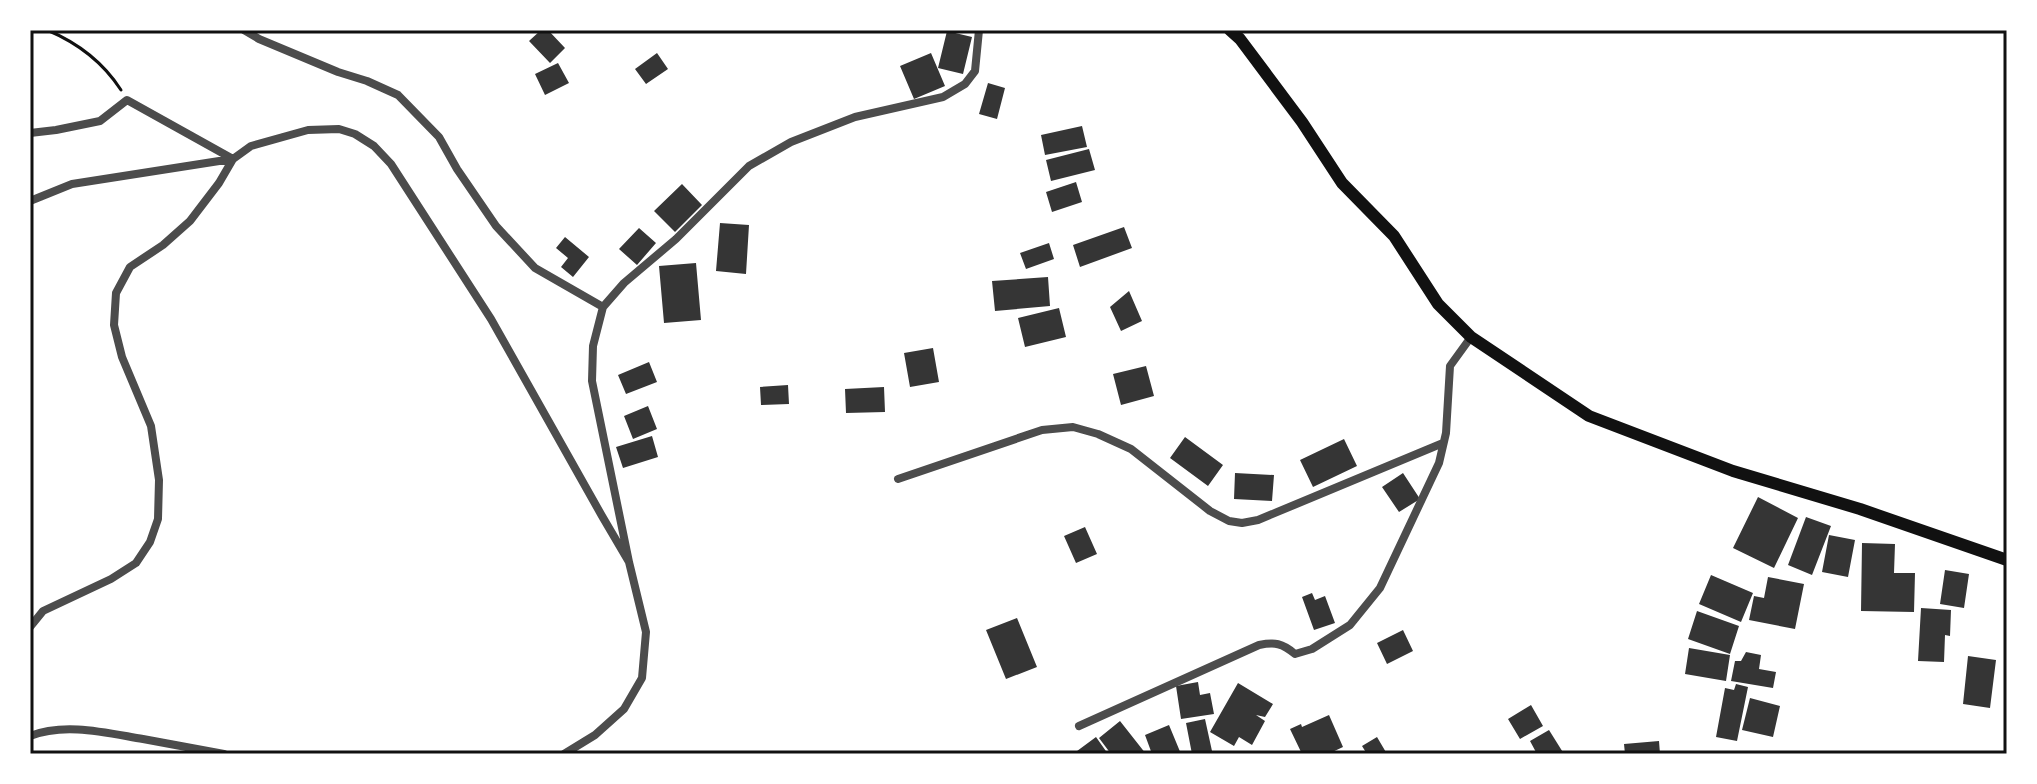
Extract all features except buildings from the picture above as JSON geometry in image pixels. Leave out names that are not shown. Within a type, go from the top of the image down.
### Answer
[{"type":"main road","points":[[1230,30],[1294,110],[1342,183],[1394,236],[1438,304],[1471,337],[1589,416],[1733,471],[1860,509],[2007,560]]},
{"type":"street","points":[[244,30],[259,39],[398,95],[439,137],[496,226],[535,268],[603,307]]},
{"type":"street","points":[[564,754],[595,735],[624,709],[642,678],[646,632],[592,381],[593,346],[603,307],[624,283],[676,239],[749,166],[791,142],[855,117],[943,97],[965,84],[975,71],[979,30]]},
{"type":"street","points":[[30,133],[100,121],[127,100],[233,159]]},
{"type":"street","points":[[30,627],[43,611],[111,579],[136,563],[150,542],[158,519],[159,480],[151,426],[122,357],[114,325],[116,293],[130,267],[163,245],[190,221],[233,159],[251,146],[308,130],[339,129],[355,134],[374,146],[391,164],[491,319],[629,562]]},
{"type":"street","points":[[30,201],[72,184],[233,159]]},
{"type":"street","points":[[1079,726],[1259,645],[1273,642],[1283,644],[1295,654],[1312,649],[1350,625],[1380,588],[1439,463],[1450,366],[1471,337]]},
{"type":"street","points":[[898,479],[1042,430],[1073,427],[1131,449],[1210,511],[1229,521],[1242,523],[1258,520],[1443,443]]},
{"type":"street","points":[[30,736],[60,730],[96,731],[224,754]]},
{"type":"path","points":[[47,30],[94,57],[109,72],[127,100]]}]
